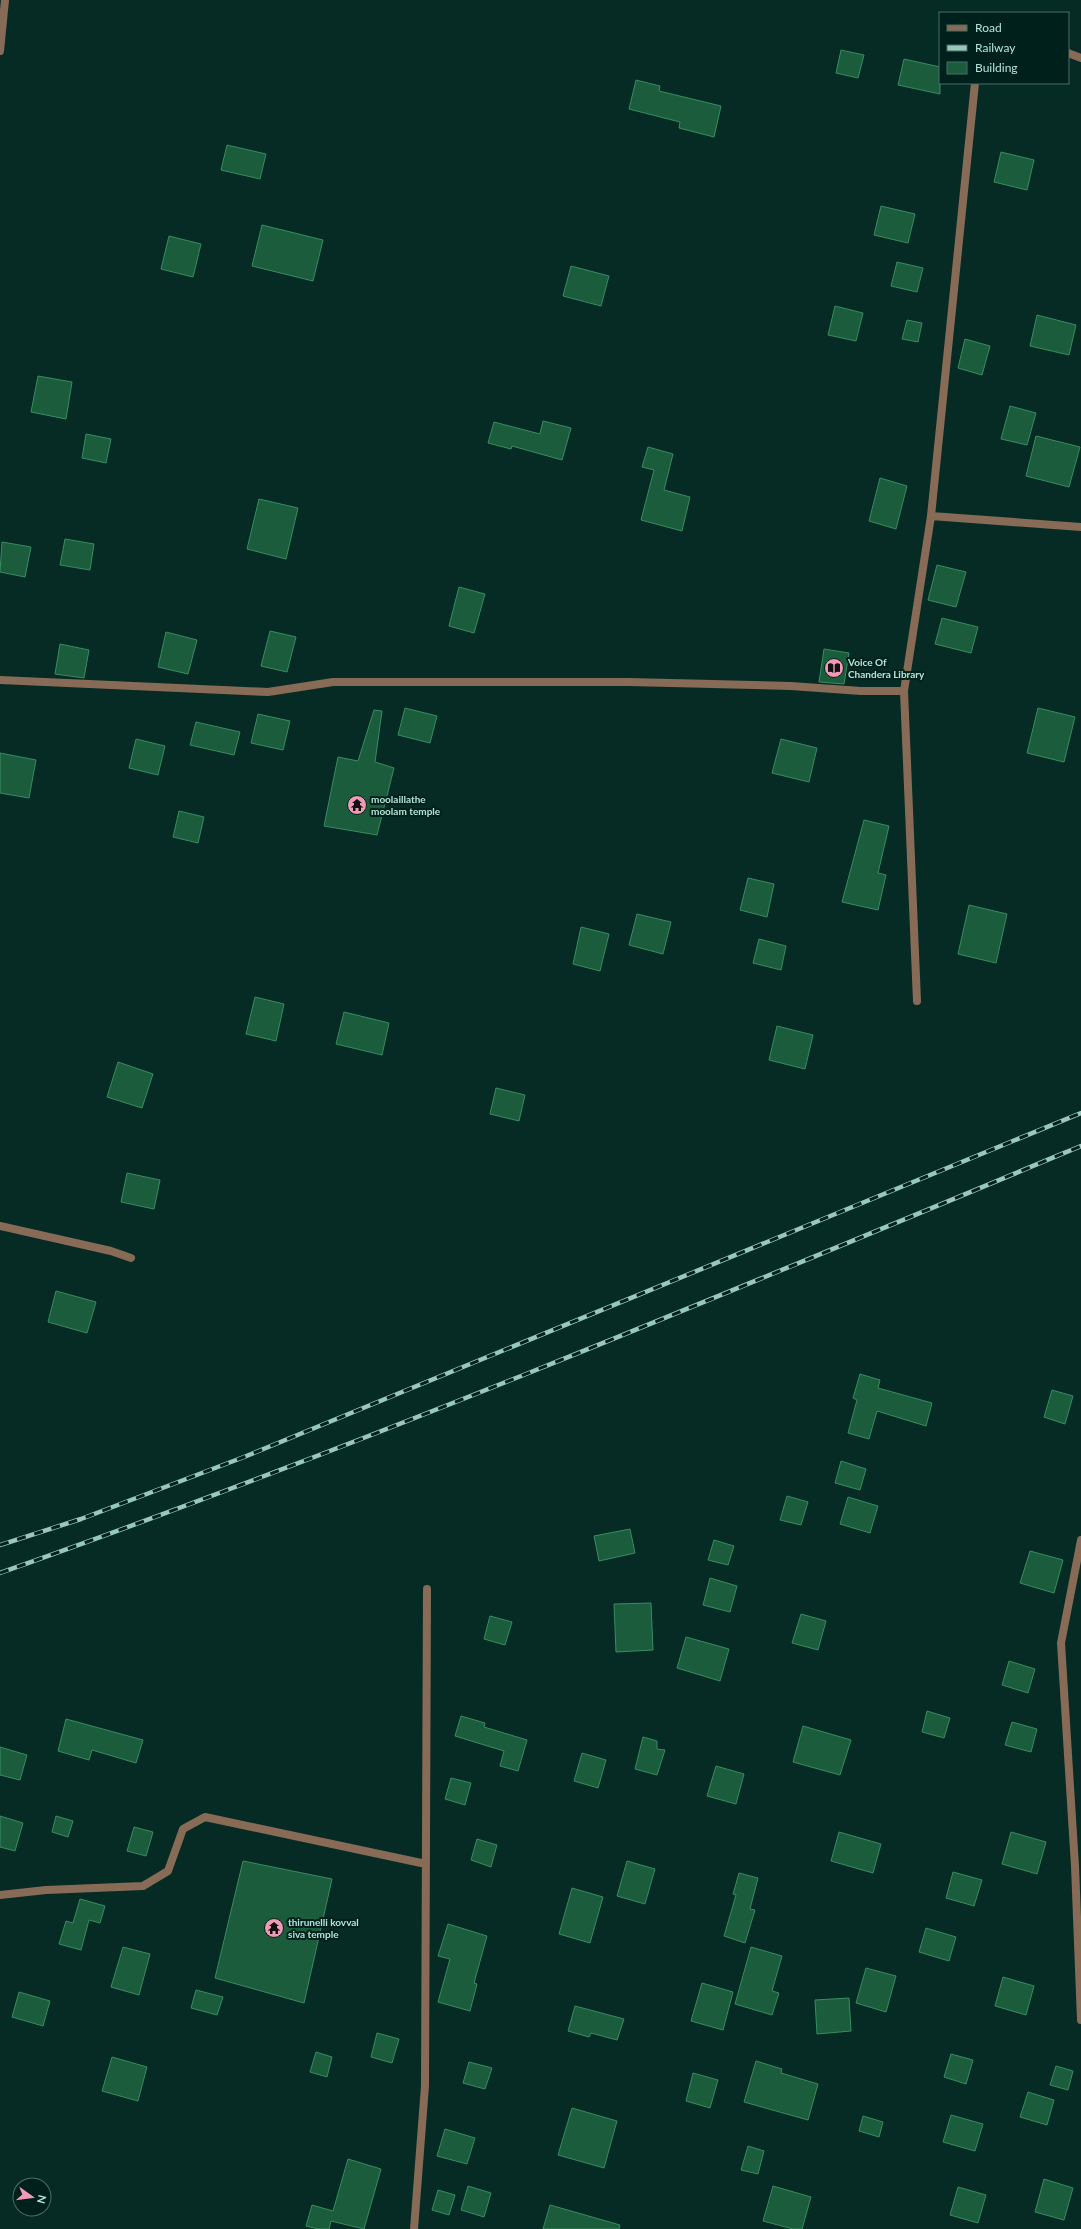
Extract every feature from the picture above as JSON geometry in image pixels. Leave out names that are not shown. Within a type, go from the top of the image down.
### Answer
[{"type":"street","points":[[0,51],[5,0]]},
{"type":"street","points":[[1069,53],[1081,58]]},
{"type":"street","points":[[918,1001],[904,691],[931,516],[975,84]]},
{"type":"street","points":[[931,516],[1081,527]]},
{"type":"street","points":[[0,680],[268,692],[333,682],[629,682],[791,686],[861,691],[904,691]]},
{"type":"street","points":[[0,1226],[111,1251],[131,1258]]},
{"type":"street","points":[[1081,1540],[1061,1643],[1073,1835],[1081,2020]]},
{"type":"street","points":[[414,2229],[425,2086],[427,1589]]},
{"type":"street","points":[[0,1895],[46,1890],[143,1886],[168,1871],[183,1829],[205,1817],[426,1864]]},
{"type":"building","points":[[841,50],[864,55],[858,78],[836,73]]},
{"type":"building","points":[[904,59],[939,67],[940,94],[898,85]]},
{"type":"building","points":[[636,80],[660,86],[659,91],[721,106],[714,137],[679,128],[680,122],[629,109]]},
{"type":"building","points":[[227,145],[266,154],[260,179],[221,170]]},
{"type":"building","points":[[1001,152],[1034,160],[1027,190],[994,182]]},
{"type":"building","points":[[881,206],[915,214],[908,243],[874,235]]},
{"type":"building","points":[[262,225],[323,240],[313,281],[252,266]]},
{"type":"building","points":[[169,236],[201,244],[193,277],[161,269]]},
{"type":"building","points":[[897,262],[923,268],[917,292],[891,286]]},
{"type":"building","points":[[571,266],[609,276],[601,306],[563,296]]},
{"type":"building","points":[[835,306],[863,313],[856,341],[828,335]]},
{"type":"building","points":[[1037,315],[1076,325],[1069,355],[1030,346]]},
{"type":"building","points":[[907,320],[922,323],[918,342],[902,339]]},
{"type":"building","points":[[965,339],[990,346],[982,375],[958,368]]},
{"type":"building","points":[[38,376],[72,382],[66,419],[31,412]]},
{"type":"building","points":[[1010,406],[1036,413],[1027,445],[1001,439]]},
{"type":"building","points":[[543,421],[571,428],[562,460],[512,446],[511,449],[488,443],[494,422],[540,434]]},
{"type":"building","points":[[86,434],[111,439],[106,463],[82,458]]},
{"type":"building","points":[[1036,436],[1080,447],[1069,487],[1026,476]]},
{"type":"building","points":[[648,447],[673,454],[664,490],[690,497],[682,531],[641,520],[654,470],[642,467]]},
{"type":"building","points":[[880,478],[907,486],[896,529],[869,521]]},
{"type":"building","points":[[259,499],[298,508],[286,559],[247,549]]},
{"type":"building","points":[[65,539],[94,544],[90,570],[60,565]]},
{"type":"building","points":[[2,542],[31,547],[25,577],[0,572]]},
{"type":"building","points":[[937,565],[966,572],[956,607],[928,600]]},
{"type":"building","points":[[459,587],[485,594],[474,633],[449,626]]},
{"type":"building","points":[[942,618],[978,627],[971,653],[935,644]]},
{"type":"building","points":[[270,631],[296,637],[287,672],[261,666]]},
{"type":"building","points":[[166,632],[197,640],[188,674],[158,667]]},
{"type":"building","points":[[60,644],[89,650],[84,678],[55,674]]},
{"type":"building","name":"Voice Of Chandera Library","points":[[824,649],[849,653],[844,684],[819,682]]},
{"type":"building","points":[[405,708],[437,716],[430,743],[398,735]]},
{"type":"building","points":[[1038,708],[1075,717],[1064,762],[1027,753]]},
{"type":"building","name":"moolaillathe moolam temple","points":[[374,710],[382,711],[375,762],[394,768],[377,835],[324,826],[338,757],[358,761]]},
{"type":"building","points":[[258,714],[290,721],[283,750],[251,743]]},
{"type":"building","points":[[196,722],[240,732],[234,755],[190,745]]},
{"type":"building","points":[[136,739],[165,746],[158,775],[129,768]]},
{"type":"building","points":[[781,739],[817,748],[809,782],[772,773]]},
{"type":"building","points":[[0,753],[36,760],[29,798],[0,793]]},
{"type":"building","points":[[179,811],[204,817],[198,843],[173,837]]},
{"type":"building","points":[[864,820],[889,826],[878,873],[886,875],[878,910],[842,902]]},
{"type":"building","points":[[748,878],[774,884],[767,917],[740,910]]},
{"type":"building","points":[[969,905],[1007,914],[996,963],[958,954]]},
{"type":"building","points":[[637,914],[671,922],[663,954],[629,945]]},
{"type":"building","points":[[581,927],[609,934],[600,971],[573,964]]},
{"type":"building","points":[[759,939],[786,946],[781,970],[753,963]]},
{"type":"building","points":[[255,997],[284,1004],[276,1041],[246,1034]]},
{"type":"building","points":[[344,1012],[389,1023],[382,1055],[336,1044]]},
{"type":"building","points":[[777,1026],[813,1035],[805,1069],[769,1060]]},
{"type":"building","points":[[118,1062],[153,1074],[142,1108],[107,1097]]},
{"type":"building","points":[[496,1088],[525,1095],[519,1121],[490,1114]]},
{"type":"building","points":[[127,1173],[160,1180],[154,1209],[121,1202]]},
{"type":"building","points":[[56,1291],[96,1302],[87,1333],[48,1322]]},
{"type":"building","points":[[860,1374],[880,1380],[878,1388],[932,1403],[926,1426],[877,1411],[869,1439],[848,1433],[857,1400],[853,1398]]},
{"type":"building","points":[[1052,1390],[1073,1396],[1065,1424],[1044,1417]]},
{"type":"building","points":[[841,1461],[866,1469],[860,1490],[835,1483]]},
{"type":"building","points":[[787,1496],[808,1502],[801,1525],[780,1520]]},
{"type":"building","points":[[848,1497],[878,1506],[870,1533],[840,1524]]},
{"type":"building","points":[[630,1529],[635,1553],[599,1561],[594,1536]]},
{"type":"building","points":[[714,1540],[734,1546],[728,1565],[708,1560]]},
{"type":"building","points":[[1030,1551],[1063,1560],[1054,1593],[1020,1583]]},
{"type":"building","points":[[710,1578],[737,1586],[730,1612],[703,1605]]},
{"type":"building","points":[[651,1603],[653,1650],[616,1652],[614,1604]]},
{"type":"building","points":[[801,1614],[826,1621],[818,1650],[792,1643]]},
{"type":"building","points":[[490,1616],[512,1622],[505,1645],[484,1639]]},
{"type":"building","points":[[686,1637],[729,1649],[720,1681],[677,1668]]},
{"type":"building","points":[[1009,1661],[1035,1669],[1028,1693],[1002,1685]]},
{"type":"building","points":[[927,1711],[950,1718],[944,1738],[922,1732]]},
{"type":"building","points":[[461,1716],[485,1723],[484,1727],[527,1740],[518,1771],[500,1766],[504,1751],[455,1736]]},
{"type":"building","points":[[66,1719],[143,1740],[136,1763],[92,1750],[89,1760],[58,1751]]},
{"type":"building","points":[[1012,1722],[1037,1729],[1031,1752],[1005,1745]]},
{"type":"building","points":[[803,1726],[851,1740],[840,1775],[793,1762]]},
{"type":"building","points":[[643,1737],[657,1741],[657,1749],[665,1750],[657,1775],[635,1769]]},
{"type":"building","points":[[0,1747],[27,1755],[20,1780],[0,1775]]},
{"type":"building","points":[[582,1753],[606,1760],[598,1788],[574,1781]]},
{"type":"building","points":[[716,1766],[744,1774],[736,1804],[707,1796]]},
{"type":"building","points":[[451,1778],[471,1783],[465,1805],[445,1799]]},
{"type":"building","points":[[0,1816],[23,1823],[15,1851],[0,1847]]},
{"type":"building","points":[[56,1816],[73,1821],[68,1837],[52,1832]]},
{"type":"building","points":[[134,1827],[153,1832],[146,1856],[127,1851]]},
{"type":"building","points":[[839,1832],[881,1844],[873,1873],[831,1861]]},
{"type":"building","points":[[1011,1832],[1046,1842],[1037,1874],[1002,1864]]},
{"type":"building","points":[[477,1839],[497,1845],[491,1867],[471,1860]]},
{"type":"building","name":"thirunelli kovval siva temple","points":[[243,1861],[332,1879],[304,2003],[215,1978]]},
{"type":"building","points":[[627,1861],[655,1869],[645,1904],[617,1896]]},
{"type":"building","points":[[953,1872],[982,1880],[974,1906],[946,1898]]},
{"type":"building","points":[[739,1873],[758,1878],[750,1909],[755,1910],[745,1943],[724,1936],[736,1895],[733,1894]]},
{"type":"building","points":[[572,1888],[603,1897],[590,1943],[559,1934]]},
{"type":"building","points":[[80,1899],[105,1906],[100,1923],[89,1920],[81,1950],[59,1944],[66,1921],[73,1923]]},
{"type":"building","points":[[448,1924],[487,1936],[474,1983],[477,1984],[470,2011],[438,2002],[450,1959],[438,1956]]},
{"type":"building","points":[[926,1928],[956,1937],[949,1961],[919,1952]]},
{"type":"building","points":[[123,1947],[150,1954],[139,1995],[111,1987]]},
{"type":"building","points":[[751,1947],[782,1956],[772,1991],[779,1993],[772,2015],[735,2004]]},
{"type":"building","points":[[866,1968],[896,1976],[886,2012],[856,2003]]},
{"type":"building","points":[[1003,1977],[1034,1986],[1026,2015],[995,2006]]},
{"type":"building","points":[[702,1983],[733,1992],[723,2030],[691,2021]]},
{"type":"building","points":[[196,1990],[223,1997],[217,2015],[191,2008]]},
{"type":"building","points":[[19,1992],[50,2001],[43,2026],[12,2017]]},
{"type":"building","points":[[849,1998],[851,2031],[817,2034],[815,2000]]},
{"type":"building","points":[[575,2006],[624,2019],[617,2040],[591,2033],[589,2037],[568,2031]]},
{"type":"building","points":[[377,2033],[399,2039],[392,2063],[371,2057]]},
{"type":"building","points":[[316,2052],[332,2057],[327,2077],[310,2072]]},
{"type":"building","points":[[951,2054],[973,2060],[966,2084],[944,2077]]},
{"type":"building","points":[[112,2057],[147,2067],[138,2101],[102,2091]]},
{"type":"building","points":[[756,2061],[782,2069],[781,2073],[818,2084],[808,2120],[744,2102]]},
{"type":"building","points":[[469,2062],[492,2068],[485,2089],[463,2083]]},
{"type":"building","points":[[1056,2066],[1073,2071],[1068,2090],[1050,2085]]},
{"type":"building","points":[[693,2073],[718,2080],[710,2108],[686,2101]]},
{"type":"building","points":[[1028,2092],[1054,2100],[1047,2125],[1020,2117]]},
{"type":"building","points":[[572,2108],[617,2121],[604,2168],[558,2155]]},
{"type":"building","points":[[951,2115],[983,2124],[975,2151],[943,2142]]},
{"type":"building","points":[[863,2116],[883,2122],[879,2137],[859,2131]]},
{"type":"building","points":[[445,2129],[475,2138],[467,2164],[437,2156]]},
{"type":"building","points":[[748,2146],[764,2151],[758,2174],[741,2170]]},
{"type":"building","points":[[348,2159],[381,2169],[364,2229],[331,2221],[329,2229],[318,2229],[306,2226],[312,2205],[333,2211]]},
{"type":"building","points":[[1044,2179],[1073,2188],[1064,2220],[1035,2212]]},
{"type":"building","points":[[468,2186],[491,2193],[484,2217],[461,2210]]},
{"type":"building","points":[[773,2186],[811,2197],[802,2229],[793,2229],[763,2221]]},
{"type":"building","points":[[958,2187],[986,2195],[978,2223],[950,2215]]},
{"type":"building","points":[[438,2190],[455,2195],[449,2215],[432,2210]]},
{"type":"building","points":[[550,2205],[620,2225],[619,2229],[543,2229]]},
{"type":"railway","points":[[0,1545],[81,1519],[244,1457],[1081,1113]]},
{"type":"railway","points":[[0,1573],[273,1473],[544,1367],[1081,1146]]},
{"type":"place","name":"Voice Of Chandera Library","points":[[834,668]]},
{"type":"place","name":"moolaillathe moolam temple","points":[[357,805]]},
{"type":"place","name":"thirunelli kovval siva temple","points":[[274,1928]]}]
